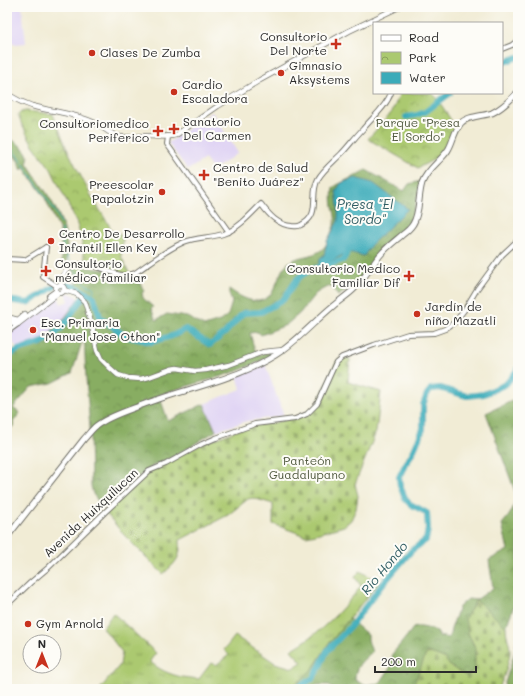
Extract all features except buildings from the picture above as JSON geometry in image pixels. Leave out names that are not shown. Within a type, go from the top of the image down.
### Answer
[{"type":"main road","points":[[7,94],[20,102],[46,110],[79,116],[90,120],[99,124],[113,135],[120,138],[141,136],[168,137],[176,135],[240,92],[304,55],[399,7]]},
{"type":"main road","points":[[7,537],[84,439],[99,424],[116,415],[158,398],[205,384],[244,370],[283,350],[304,333],[354,289],[381,254],[411,227],[416,216],[424,177],[447,152],[458,128],[462,123],[466,120],[498,110],[505,106],[518,92]]},
{"type":"main road","points":[[7,321],[18,322],[58,289],[62,293],[64,290],[77,294],[85,302],[97,350],[101,358],[109,368],[118,375],[128,378],[141,379],[170,369],[195,371],[206,370],[229,365],[263,352],[283,350]]},
{"type":"main road","points":[[7,317],[18,322]]},
{"type":"street","points":[[503,49],[512,45],[518,40]]},
{"type":"street","points":[[7,259],[25,260],[46,247],[42,276],[58,289],[65,271],[70,267],[79,264],[86,264],[123,276],[130,275],[171,248],[183,242],[229,232],[244,221],[261,204],[272,217],[282,224],[299,226],[307,222],[314,210],[314,196],[317,180],[382,108],[390,94]]},
{"type":"street","points":[[168,137],[167,144],[229,232]]},
{"type":"street","name":"Avenida Huixquilucan","points":[[7,605],[149,472],[216,438],[250,426],[295,419],[307,414],[317,404],[336,362],[342,357],[408,334],[434,333],[446,329],[455,322],[465,309],[477,289],[502,255],[518,240]]},
{"type":"street","points":[[7,332],[18,322]]},
{"type":"shaded area","points":[[7,7],[22,7],[26,43],[13,44],[7,37]]},
{"type":"shaded area","points":[[212,112],[238,153],[213,170],[205,159],[188,170],[168,143]]},
{"type":"shaded area","name":"Esc. Primaria \"Manuel Jose Othon\"","points":[[66,292],[76,296],[78,299],[59,326],[55,326],[49,335],[37,343],[18,349],[7,334],[58,296],[61,304],[69,301]]},
{"type":"shaded area","points":[[265,364],[284,416],[247,421],[216,431],[204,404],[241,389],[237,375]]},
{"type":"green space","name":"Parque \"Presa El Sordo\"","points":[[400,94],[433,94],[456,128],[444,154],[418,168],[368,139],[392,112]]},
{"type":"green space","points":[[26,111],[53,114],[66,147],[90,194],[115,235],[119,233],[123,240],[121,256],[130,275],[85,262],[81,237],[76,221],[51,169],[33,145],[18,115],[21,112]]},
{"type":"green space","points":[[7,137],[26,151],[28,155],[27,163],[58,213],[65,235],[67,251],[66,263],[61,264],[62,254],[60,231],[44,196],[24,168],[22,170],[19,162],[7,148]]},
{"type":"green space","points":[[366,170],[404,191],[409,184],[421,181],[414,211],[409,223],[385,244],[353,286],[338,296],[331,286],[323,289],[315,294],[300,313],[286,325],[261,335],[258,332],[250,333],[254,348],[259,355],[276,352],[263,360],[234,372],[159,395],[168,421],[204,404],[216,431],[173,457],[153,466],[128,485],[104,509],[93,494],[91,486],[90,429],[84,336],[72,373],[52,383],[31,387],[13,408],[20,413],[13,422],[14,425],[7,433],[7,359],[17,350],[45,338],[51,333],[55,326],[59,326],[78,299],[81,301],[84,297],[76,290],[77,277],[72,268],[80,266],[134,275],[135,279],[137,277],[144,291],[142,293],[143,298],[153,307],[151,309],[156,320],[167,314],[187,317],[204,326],[220,321],[228,315],[232,302],[229,289],[241,297],[254,301],[266,299],[271,294],[282,271],[288,263],[297,258],[313,254],[323,249],[327,243],[335,222],[332,195],[333,188],[337,185]]},
{"type":"green space","name":"Panteón Guadalupano","points":[[342,357],[350,359],[348,382],[381,392],[376,432],[355,484],[358,496],[356,509],[351,520],[344,526],[306,536],[273,524],[273,504],[253,498],[248,499],[228,515],[180,540],[180,552],[177,560],[163,574],[125,536],[105,512],[150,471],[202,444],[246,427],[273,423],[307,414],[317,404],[336,362]]},
{"type":"green space","points":[[518,398],[518,595],[506,627],[476,600],[493,588],[489,560],[508,550],[502,524],[512,510],[516,494],[486,413]]},
{"type":"green space","points":[[7,433],[11,437],[7,442]]},
{"type":"green space","points":[[360,571],[379,582],[328,645],[314,667],[289,689],[100,689],[120,665],[122,652],[103,628],[113,613],[156,653],[150,661],[160,669],[173,675],[199,679],[211,663],[216,665],[229,655],[224,650],[235,636],[275,663],[293,668],[302,662],[291,650],[320,630],[346,605],[361,586],[355,577]]},
{"type":"green space","points":[[468,599],[476,600],[468,633],[475,647],[475,670],[466,676],[450,666],[444,658],[427,652],[412,689],[332,689],[329,685],[317,685],[312,689],[289,689],[314,667],[328,645],[349,619],[368,635],[372,652],[358,667],[355,680],[364,685],[380,683],[390,668],[393,653],[413,628],[428,628],[437,631],[439,636],[448,638],[459,607]]},
{"type":"green space","points":[[476,600],[506,627],[510,653],[502,681],[498,689],[412,689],[427,652],[444,658],[450,666],[466,676],[475,670],[475,647],[468,633],[465,619]]},
{"type":"green space","points":[[518,631],[518,689],[503,689],[515,651]]},
{"type":"water","name":"Presa \"El Sordo\"","points":[[355,178],[373,183],[408,209],[371,245],[364,256],[348,252],[332,261],[318,266],[320,258],[324,255],[327,241],[338,221],[336,191],[341,183]]},
{"type":"waterway","points":[[503,63],[518,57]]},
{"type":"waterway","points":[[406,117],[425,112],[449,94]]},
{"type":"waterway","points":[[7,144],[21,161],[50,203],[61,224]]},
{"type":"waterway","points":[[62,229],[63,247],[71,264]]},
{"type":"waterway","points":[[7,360],[14,352],[45,341],[58,332],[87,293],[94,297],[100,317],[125,336],[151,342],[172,336],[186,329],[210,345],[225,333],[243,313],[261,312],[283,300],[298,278],[310,270],[343,260],[348,252]]},
{"type":"waterway","points":[[74,269],[86,285],[93,287],[94,289],[92,296]]},
{"type":"waterway","points":[[64,284],[78,288],[87,293]]},
{"type":"waterway","points":[[7,300],[28,303],[54,287]]},
{"type":"waterway","name":"Rio Hondo","points":[[296,689],[313,678],[327,651],[350,627],[381,586],[412,550],[426,540],[428,529],[427,513],[410,504],[406,500],[400,486],[399,477],[414,450],[423,429],[423,405],[427,394],[431,389],[440,388],[467,396],[484,394],[506,384],[518,369]]},
{"type":"place","name":"Consultorio Del Norte","points":[[336,44]]},
{"type":"place","name":"Clases De Zumba","points":[[92,53]]},
{"type":"place","name":"Gimnasio Aksystems","points":[[281,73]]},
{"type":"place","name":"Cardio Escaladora","points":[[174,92]]},
{"type":"place","name":"Sanatorio Del Carmen","points":[[174,129]]},
{"type":"place","name":"Consultoriomedico Periferico","points":[[158,131]]},
{"type":"place","name":"Centro de Salud \"Benito Juárez\"","points":[[204,175]]},
{"type":"place","name":"Preescolar Papalotzin","points":[[162,192]]},
{"type":"place","name":"Centro De Desarrollo Infantil Ellen Key","points":[[51,241]]},
{"type":"place","name":"Consultorio médico familiar","points":[[46,271]]},
{"type":"place","name":"Consultorio Medico Familiar Dif","points":[[409,276]]},
{"type":"place","name":"Jardín de niño Mazatli","points":[[417,314]]},
{"type":"place","name":"Esc. Primaria \"Manuel Jose Othon\"","points":[[33,330]]},
{"type":"place","name":"Gym Arnold","points":[[28,624]]}]
